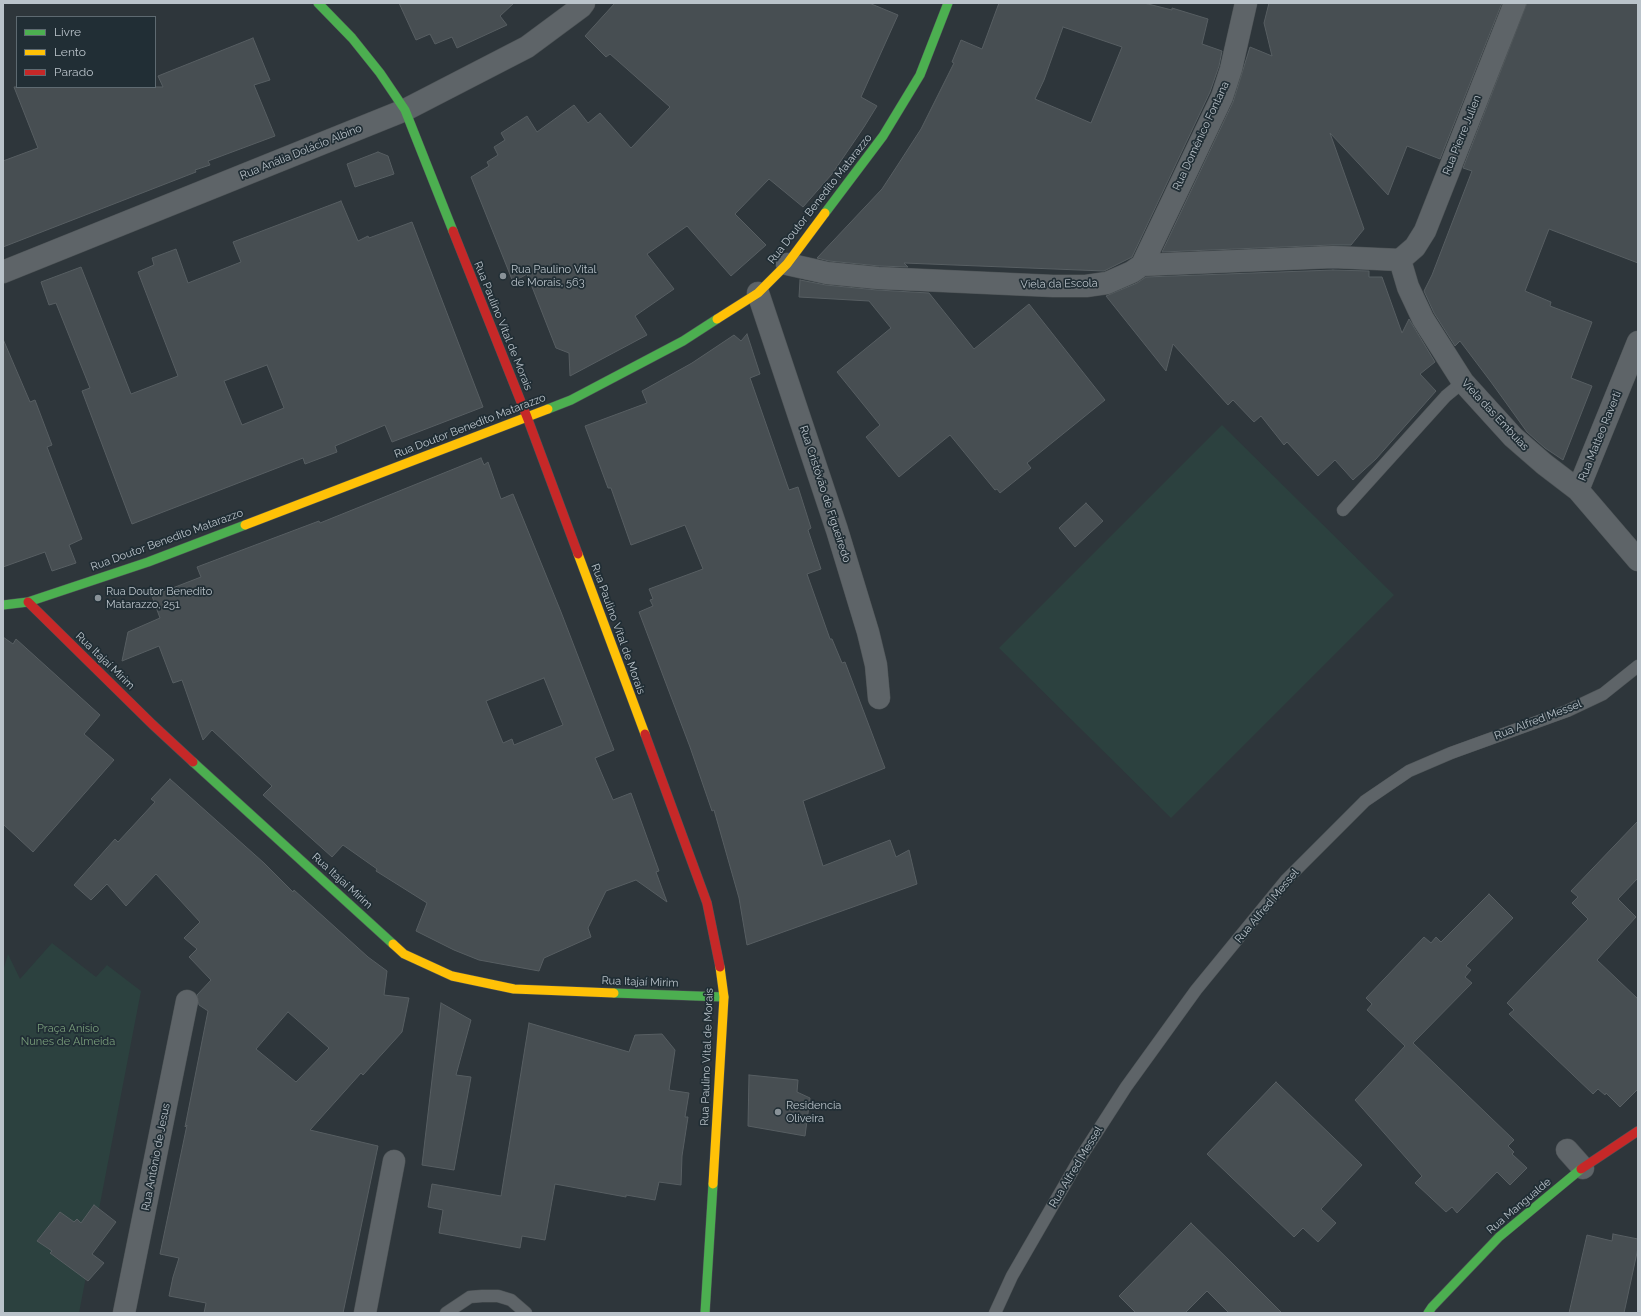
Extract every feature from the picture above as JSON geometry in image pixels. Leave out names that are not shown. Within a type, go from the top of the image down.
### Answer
[{"type":"street","name":"Rua Paulino Vital de Morais","points":[[318,3],[352,38],[376,67],[405,110],[527,417],[707,903],[717,948],[724,997],[706,1313]]},
{"type":"street","name":"Rua Anália Dolácio Albino","points":[[3,272],[405,110],[527,47],[584,3]]},
{"type":"street","name":"Rua Doutor Benedito Matarazzo","points":[[3,605],[28,602],[148,562],[571,400],[683,341],[758,293],[787,264],[883,136],[920,75],[948,3]]},
{"type":"street","name":"Rua Domênico Fontana","points":[[1142,265],[1222,97],[1231,69],[1246,3]]},
{"type":"street","name":"Rua Pierre Julien","points":[[1400,260],[1415,247],[1425,231],[1515,3]]},
{"type":"street","name":"Viela da Escola","points":[[787,264],[827,273],[878,278],[1053,286],[1086,286],[1107,283],[1120,278],[1142,265],[1333,257],[1400,260]]},
{"type":"street","name":"Viela das Embuias","points":[[1400,260],[1408,287],[1423,319],[1463,382],[1513,437],[1544,464],[1578,490]]},
{"type":"street","name":"Rua Cristóvão de Figueiredo","points":[[758,293],[842,544],[868,632],[876,665],[879,698]]},
{"type":"street","name":"Rua Matteo Raverti","points":[[1638,342],[1578,490],[1638,560]]},
{"type":"street","name":"Rua Itajaí Mirim","points":[[28,602],[152,724],[404,954],[452,976],[514,989],[724,997]]},
{"type":"street","name":"Rua Antônio de Jesus","points":[[124,1313],[187,1001]]},
{"type":"street","name":"Rua Mangualde","points":[[1428,1313],[1499,1237],[1583,1168],[1638,1131]]},
{"type":"street","points":[[1567,1150],[1583,1168]]},
{"type":"street","points":[[365,1313],[394,1161]]},
{"type":"lane","points":[[1343,510],[1446,396],[1463,382]]},
{"type":"lane","name":"Rua Alfred Messel","points":[[995,1313],[1012,1276],[1079,1160],[1126,1087],[1196,990],[1286,880],[1365,801],[1409,771],[1567,711],[1603,694],[1638,666]]},
{"type":"lane","points":[[446,1313],[470,1297],[482,1296],[498,1296],[511,1300],[526,1313]]},
{"type":"green space","points":[[1222,425],[1394,595],[1171,818],[999,648]]},
{"type":"green space","name":"Praça Anísio Nunes de Almeida","points":[[52,943],[96,977],[107,965],[141,991],[79,1313],[3,1313],[3,971],[8,954],[20,979]]},
{"type":"building","points":[[399,3],[514,3],[500,16],[507,25],[457,48],[452,37],[435,44],[430,34],[416,40]]},
{"type":"building","points":[[615,3],[869,3],[898,15],[861,97],[877,106],[832,174],[803,207],[769,179],[735,214],[766,245],[731,276],[687,226],[647,254],[674,289],[635,316],[647,335],[570,376],[569,353],[556,348],[527,274],[513,282],[471,177],[489,166],[487,162],[498,155],[494,147],[505,140],[501,133],[527,116],[537,132],[574,105],[588,123],[600,113],[631,148],[670,107],[610,54],[606,57],[585,36]]},
{"type":"building","points":[[999,3],[1144,3],[1172,10],[1172,8],[1208,19],[1202,44],[1222,51],[1219,66],[1210,92],[1132,257],[1104,271],[904,263],[908,267],[879,266],[829,261],[817,258],[882,189],[921,129],[954,63],[952,62],[961,40],[982,49]],"holes":[[[1063,27],[1122,47],[1091,123],[1035,99],[1044,80]]]},
{"type":"building","points":[[1269,3],[1502,3],[1440,159],[1407,146],[1388,195],[1330,133],[1364,229],[1351,245],[1162,252],[1233,102],[1250,47],[1272,56],[1264,23]]},
{"type":"building","points":[[1527,3],[1638,3],[1638,263],[1549,229],[1525,291],[1551,302],[1550,306],[1592,322],[1571,378],[1592,386],[1563,460],[1545,448],[1527,432],[1460,341],[1455,346],[1434,313],[1424,291],[1432,275],[1472,171],[1463,168]]},
{"type":"building","points":[[253,38],[270,80],[254,85],[275,136],[208,161],[210,165],[195,170],[196,172],[3,247],[3,161],[38,148],[14,87],[163,87],[158,76]]},
{"type":"building","points":[[378,152],[388,156],[394,174],[355,187],[347,164]]},
{"type":"building","points":[[341,201],[358,241],[368,236],[369,238],[412,222],[483,407],[392,442],[385,425],[335,446],[337,452],[305,464],[303,458],[132,524],[82,391],[90,388],[56,303],[49,305],[41,282],[81,267],[131,394],[178,376],[138,272],[154,265],[152,258],[176,249],[188,283],[241,262],[233,242]],"holes":[[[267,365],[284,408],[242,425],[224,381]]]},
{"type":"building","points":[[1333,270],[1369,271],[1369,277],[1382,277],[1402,333],[1409,319],[1435,362],[1420,374],[1436,391],[1376,459],[1353,480],[1335,460],[1318,476],[1287,442],[1284,445],[1261,416],[1254,422],[1233,400],[1228,405],[1173,344],[1166,371],[1106,296],[1137,283],[1146,277]]},
{"type":"building","points":[[800,280],[826,285],[929,293],[974,349],[1029,304],[1105,400],[1027,463],[1031,468],[1000,493],[997,489],[995,490],[950,435],[899,477],[866,437],[880,425],[837,372],[891,328],[869,301],[799,297]]},
{"type":"building","points":[[747,334],[760,374],[750,378],[789,490],[798,487],[811,528],[808,530],[821,569],[807,574],[830,639],[832,639],[842,663],[845,662],[885,768],[803,801],[823,866],[890,840],[896,857],[909,850],[917,884],[747,945],[739,898],[714,810],[712,811],[690,747],[639,612],[653,606],[650,600],[653,599],[649,589],[703,569],[685,525],[631,545],[611,488],[608,488],[585,426],[647,403],[642,391],[692,363],[734,335],[741,341]]},
{"type":"building","points":[[3,339],[30,402],[35,400],[52,445],[47,447],[82,539],[69,545],[76,563],[52,571],[45,552],[3,567]]},
{"type":"building","points":[[481,458],[484,465],[488,462],[501,499],[513,494],[561,612],[614,750],[595,758],[613,800],[631,793],[659,871],[656,872],[667,902],[636,880],[606,891],[588,928],[591,937],[544,958],[539,971],[479,960],[454,950],[416,931],[427,903],[376,871],[377,869],[343,845],[332,857],[263,795],[272,786],[212,730],[203,740],[182,680],[173,683],[159,646],[122,661],[128,632],[160,618],[152,596],[201,577],[197,567],[319,521],[320,523]],"holes":[[[544,678],[563,725],[514,745],[512,739],[503,743],[486,701]]]},
{"type":"building","points":[[1086,503],[1103,521],[1075,547],[1059,528]]},
{"type":"building","points":[[3,637],[13,644],[16,639],[100,715],[84,734],[114,760],[33,852],[3,824]]},
{"type":"building","points":[[170,779],[264,863],[293,892],[294,890],[368,957],[387,971],[384,995],[409,998],[402,1032],[363,1075],[361,1073],[310,1130],[378,1146],[343,1313],[204,1313],[206,1303],[169,1296],[179,1258],[160,1254],[187,1125],[185,1127],[208,1011],[199,1005],[197,995],[211,980],[189,957],[197,949],[184,938],[200,922],[156,874],[126,906],[107,884],[91,900],[74,885],[115,839],[118,842],[155,802],[151,799]],"holes":[[[288,1012],[329,1048],[296,1082],[256,1049]]]},
{"type":"building","points":[[1638,821],[1638,878],[1618,899],[1636,917],[1597,960],[1638,999],[1638,1089],[1620,1107],[1606,1093],[1605,1095],[1598,1089],[1593,1094],[1509,1014],[1514,1010],[1507,1003],[1588,919],[1572,903],[1578,897],[1571,891]]},
{"type":"building","points":[[1489,894],[1513,918],[1466,966],[1471,970],[1465,977],[1472,983],[1413,1043],[1514,1140],[1508,1146],[1514,1152],[1512,1154],[1527,1168],[1510,1185],[1497,1172],[1457,1213],[1452,1207],[1446,1212],[1415,1183],[1422,1176],[1355,1100],[1405,1046],[1367,1010],[1372,1004],[1366,998],[1424,937],[1431,943],[1436,937],[1441,942]]},
{"type":"building","points":[[441,1003],[471,1020],[456,1075],[471,1077],[454,1170],[422,1165]]},
{"type":"building","points":[[529,1023],[629,1052],[635,1035],[662,1034],[675,1050],[669,1090],[689,1093],[685,1117],[688,1117],[682,1156],[681,1185],[659,1182],[655,1200],[626,1195],[626,1197],[555,1184],[545,1240],[522,1236],[520,1248],[439,1233],[443,1210],[428,1207],[432,1184],[501,1196]]},
{"type":"building","name":"Residencia Oliveira","points":[[749,1075],[798,1080],[797,1092],[810,1098],[805,1136],[748,1126]]},
{"type":"building","points":[[1276,1082],[1362,1165],[1321,1209],[1336,1223],[1318,1242],[1303,1228],[1294,1237],[1207,1154]]},
{"type":"building","points":[[94,1205],[116,1222],[92,1254],[104,1263],[88,1281],[50,1253],[52,1251],[37,1241],[60,1212],[74,1222],[77,1219],[81,1223]]},
{"type":"building","points":[[1191,1223],[1282,1313],[1229,1313],[1207,1291],[1185,1313],[1136,1313],[1119,1296]]},
{"type":"building","points":[[1613,1234],[1638,1239],[1638,1248],[1624,1313],[1569,1313],[1587,1235],[1612,1241]]},
{"type":"traffic: fast","points":[[318,3],[352,38],[380,73],[405,110],[453,231]]},
{"type":"traffic: fast","points":[[825,213],[883,136],[920,75],[948,3]]},
{"type":"traffic: fast","points":[[548,409],[571,400],[683,341],[717,319]]},
{"type":"traffic: fast","points":[[3,605],[28,602],[148,562],[245,525]]},
{"type":"traffic: fast","points":[[193,762],[393,944]]},
{"type":"traffic: fast","points":[[614,993],[724,997]]},
{"type":"traffic: fast","points":[[1428,1313],[1499,1237],[1581,1169]]},
{"type":"traffic: fast","points":[[705,1313],[713,1184]]},
{"type":"traffic: slow","points":[[717,319],[758,293],[787,264],[825,213]]},
{"type":"traffic: slow","points":[[245,525],[548,409]]},
{"type":"traffic: slow","points":[[578,554],[645,734]]},
{"type":"traffic: slow","points":[[393,944],[404,954],[452,976],[514,989],[614,993]]},
{"type":"traffic: slow","points":[[713,1184],[724,997],[720,967]]},
{"type":"traffic: jam","points":[[453,231],[527,417],[578,554]]},
{"type":"traffic: jam","points":[[28,602],[152,724],[193,762]]},
{"type":"traffic: jam","points":[[645,734],[707,903],[720,967]]},
{"type":"traffic: jam","points":[[1581,1169],[1638,1131]]},
{"type":"place","name":"Rua Paulino Vital de Morais, 563","points":[[503,276]]},
{"type":"place","name":"Rua Doutor Benedito Matarazzo, 251","points":[[98,598]]},
{"type":"place","name":"Residencia Oliveira","points":[[778,1112]]}]
